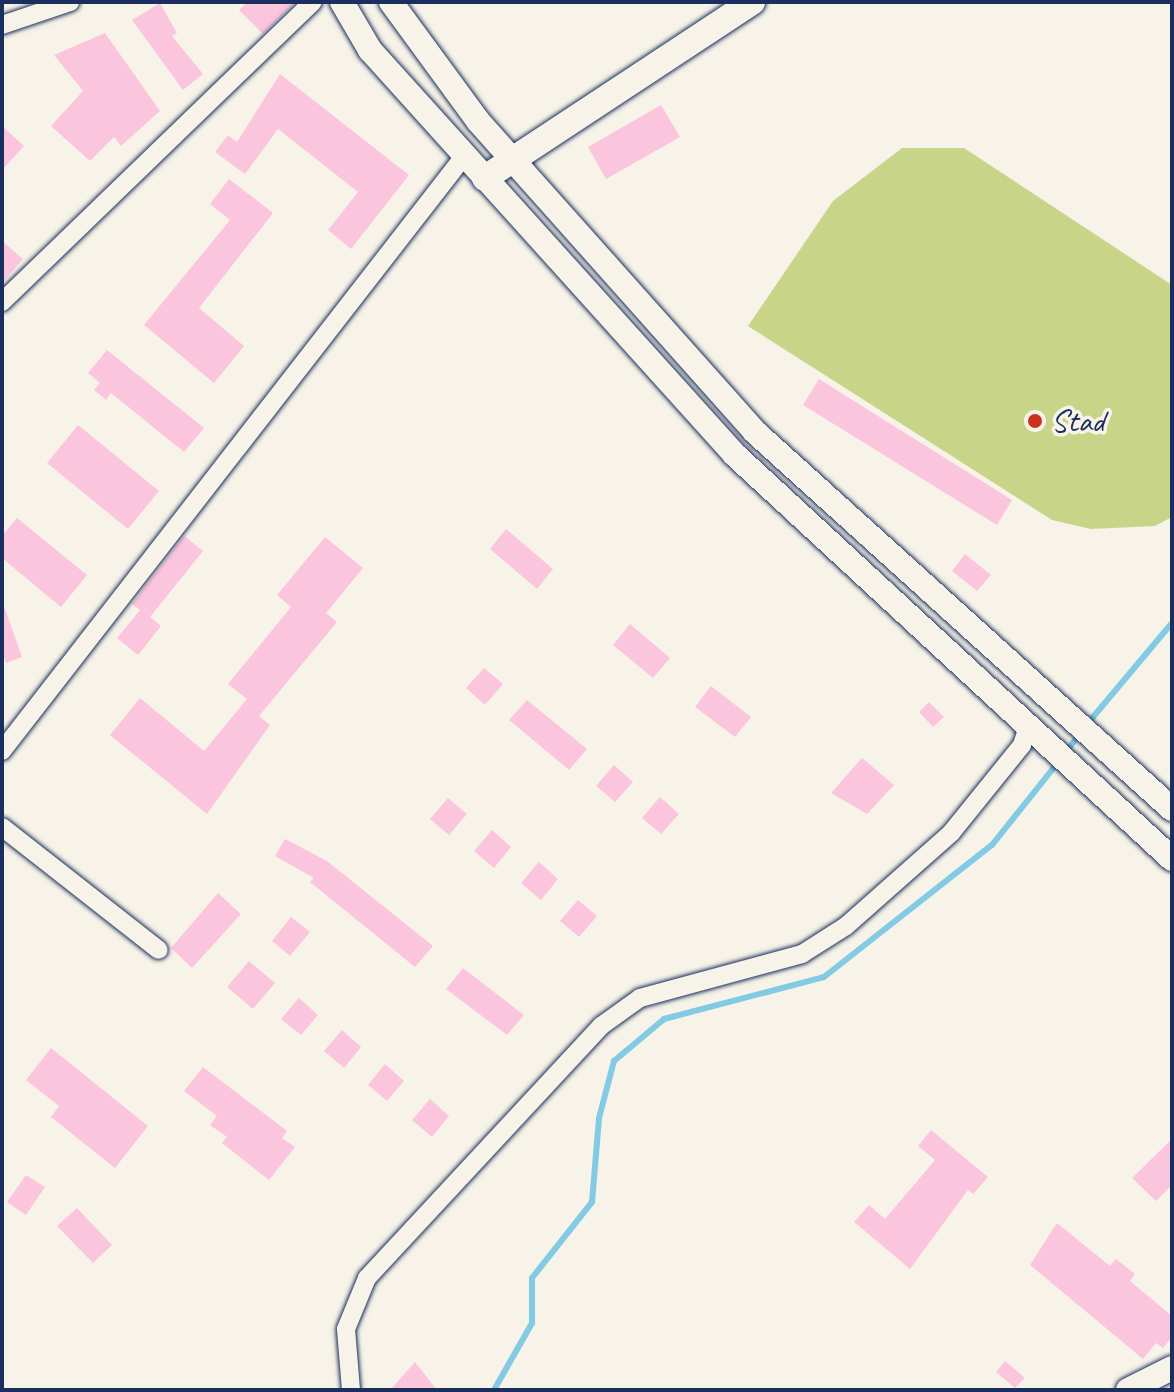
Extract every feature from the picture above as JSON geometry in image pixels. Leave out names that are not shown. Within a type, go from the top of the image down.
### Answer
[{"type":"main road","points":[[485,178],[514,162],[752,2]]},
{"type":"street","points":[[2,302],[313,2]]},
{"type":"street","points":[[342,2],[370,50],[735,455],[1074,763],[1172,859]]},
{"type":"street","points":[[391,2],[514,162],[755,432],[1172,809]]},
{"type":"street","points":[[2,25],[63,3]]},
{"type":"street","points":[[2,751],[465,155]]},
{"type":"street","points":[[351,1390],[346,1329],[367,1278],[601,1026],[640,998],[802,954],[846,926],[951,833],[1022,745],[1029,723]]},
{"type":"street","points":[[2,827],[159,950]]},
{"type":"street","points":[[1128,1390],[1172,1368]]},
{"type":"green space","name":"Stad","points":[[902,148],[964,148],[1172,285],[1172,517],[1155,526],[1091,529],[1052,520],[748,326],[833,201]]},
{"type":"building","points":[[247,2],[296,2],[263,34],[239,10]]},
{"type":"building","points":[[160,3],[177,33],[172,36],[203,74],[183,90],[132,20]]},
{"type":"building","points":[[105,33],[160,111],[121,146],[114,137],[90,161],[51,126],[83,91],[54,55]]},
{"type":"building","points":[[280,74],[409,175],[351,249],[328,230],[358,192],[278,129],[245,174],[215,152],[228,135],[237,142]]},
{"type":"building","points":[[661,105],[680,137],[606,179],[588,147]]},
{"type":"building","points":[[2,126],[24,146],[2,170]]},
{"type":"building","points":[[229,179],[273,213],[199,308],[244,346],[214,383],[144,325],[230,220],[210,204]]},
{"type":"building","points":[[2,241],[23,259],[2,283]]},
{"type":"building","points":[[107,350],[204,428],[184,452],[111,393],[106,400],[94,390],[100,383],[88,373]]},
{"type":"building","points":[[819,379],[1012,500],[997,525],[803,405]]},
{"type":"building","points":[[78,425],[159,491],[128,529],[47,463]]},
{"type":"building","points":[[17,518],[87,575],[61,607],[2,558],[2,536]]},
{"type":"building","points":[[506,529],[553,569],[537,589],[490,549]]},
{"type":"building","points":[[184,536],[203,551],[150,617],[161,626],[138,655],[117,638],[140,610],[132,604]]},
{"type":"building","points":[[325,537],[363,568],[326,613],[337,622],[259,716],[270,725],[207,814],[110,735],[140,698],[204,751],[247,699],[228,684],[291,607],[277,595]]},
{"type":"building","points":[[965,554],[991,575],[977,591],[952,571]]},
{"type":"building","points":[[4,606],[22,657],[6,663],[2,652]]},
{"type":"building","points":[[630,624],[670,658],[653,678],[613,645]]},
{"type":"building","points":[[484,668],[503,684],[485,705],[466,688]]},
{"type":"building","points":[[711,686],[751,717],[735,737],[695,707]]},
{"type":"building","points":[[527,700],[587,749],[569,770],[509,720]]},
{"type":"building","points":[[929,702],[944,717],[933,727],[919,712]]},
{"type":"building","points":[[862,758],[894,785],[867,814],[831,793]]},
{"type":"building","points":[[614,765],[633,782],[615,802],[596,786]]},
{"type":"building","points":[[660,797],[679,814],[661,834],[642,818]]},
{"type":"building","points":[[448,798],[467,814],[449,835],[430,819]]},
{"type":"building","points":[[492,830],[511,847],[494,868],[474,851]]},
{"type":"building","points":[[285,839],[327,861],[433,946],[415,967],[310,882],[314,878],[275,856]]},
{"type":"building","points":[[539,862],[558,879],[541,900],[521,883]]},
{"type":"building","points":[[218,893],[241,914],[192,968],[171,948]]},
{"type":"building","points":[[578,900],[597,916],[579,937],[560,921]]},
{"type":"building","points":[[291,917],[310,932],[290,956],[272,941]]},
{"type":"building","points":[[249,961],[275,983],[253,1009],[227,987]]},
{"type":"building","points":[[463,968],[524,1015],[507,1035],[446,989]]},
{"type":"building","points":[[299,998],[318,1015],[301,1035],[281,1019]]},
{"type":"building","points":[[342,1030],[361,1047],[344,1068],[324,1051]]},
{"type":"building","points":[[51,1048],[148,1126],[115,1168],[51,1117],[59,1106],[26,1080]]},
{"type":"building","points":[[385,1064],[404,1081],[387,1101],[368,1085]]},
{"type":"building","points":[[203,1067],[287,1131],[282,1138],[295,1147],[269,1180],[222,1143],[227,1137],[210,1125],[217,1116],[184,1091]]},
{"type":"building","points":[[430,1099],[449,1116],[432,1137],[412,1120]]},
{"type":"building","points":[[931,1130],[988,1177],[973,1194],[968,1190],[910,1269],[854,1222],[869,1205],[885,1219],[935,1160],[918,1146]]},
{"type":"building","points":[[1172,1139],[1172,1185],[1156,1201],[1132,1178]]},
{"type":"building","points":[[26,1175],[45,1187],[26,1215],[7,1202]]},
{"type":"building","points":[[77,1208],[112,1245],[93,1263],[57,1226]]},
{"type":"building","points":[[1057,1223],[1110,1266],[1116,1259],[1135,1274],[1130,1281],[1172,1316],[1172,1337],[1163,1348],[1156,1343],[1143,1359],[1030,1265]]},
{"type":"building","points":[[1005,1361],[1025,1378],[1015,1388],[996,1372]]},
{"type":"building","points":[[415,1362],[437,1390],[390,1390]]},
{"type":"waterway","points":[[1088,723],[1172,623]]},
{"type":"waterway","points":[[1066,752],[1081,732]]},
{"type":"waterway","points":[[494,1390],[532,1323],[532,1278],[592,1202],[599,1118],[614,1061],[664,1019],[824,977],[992,845],[1059,761]]},
{"type":"place","name":"Stad","points":[[1035,421]]}]
